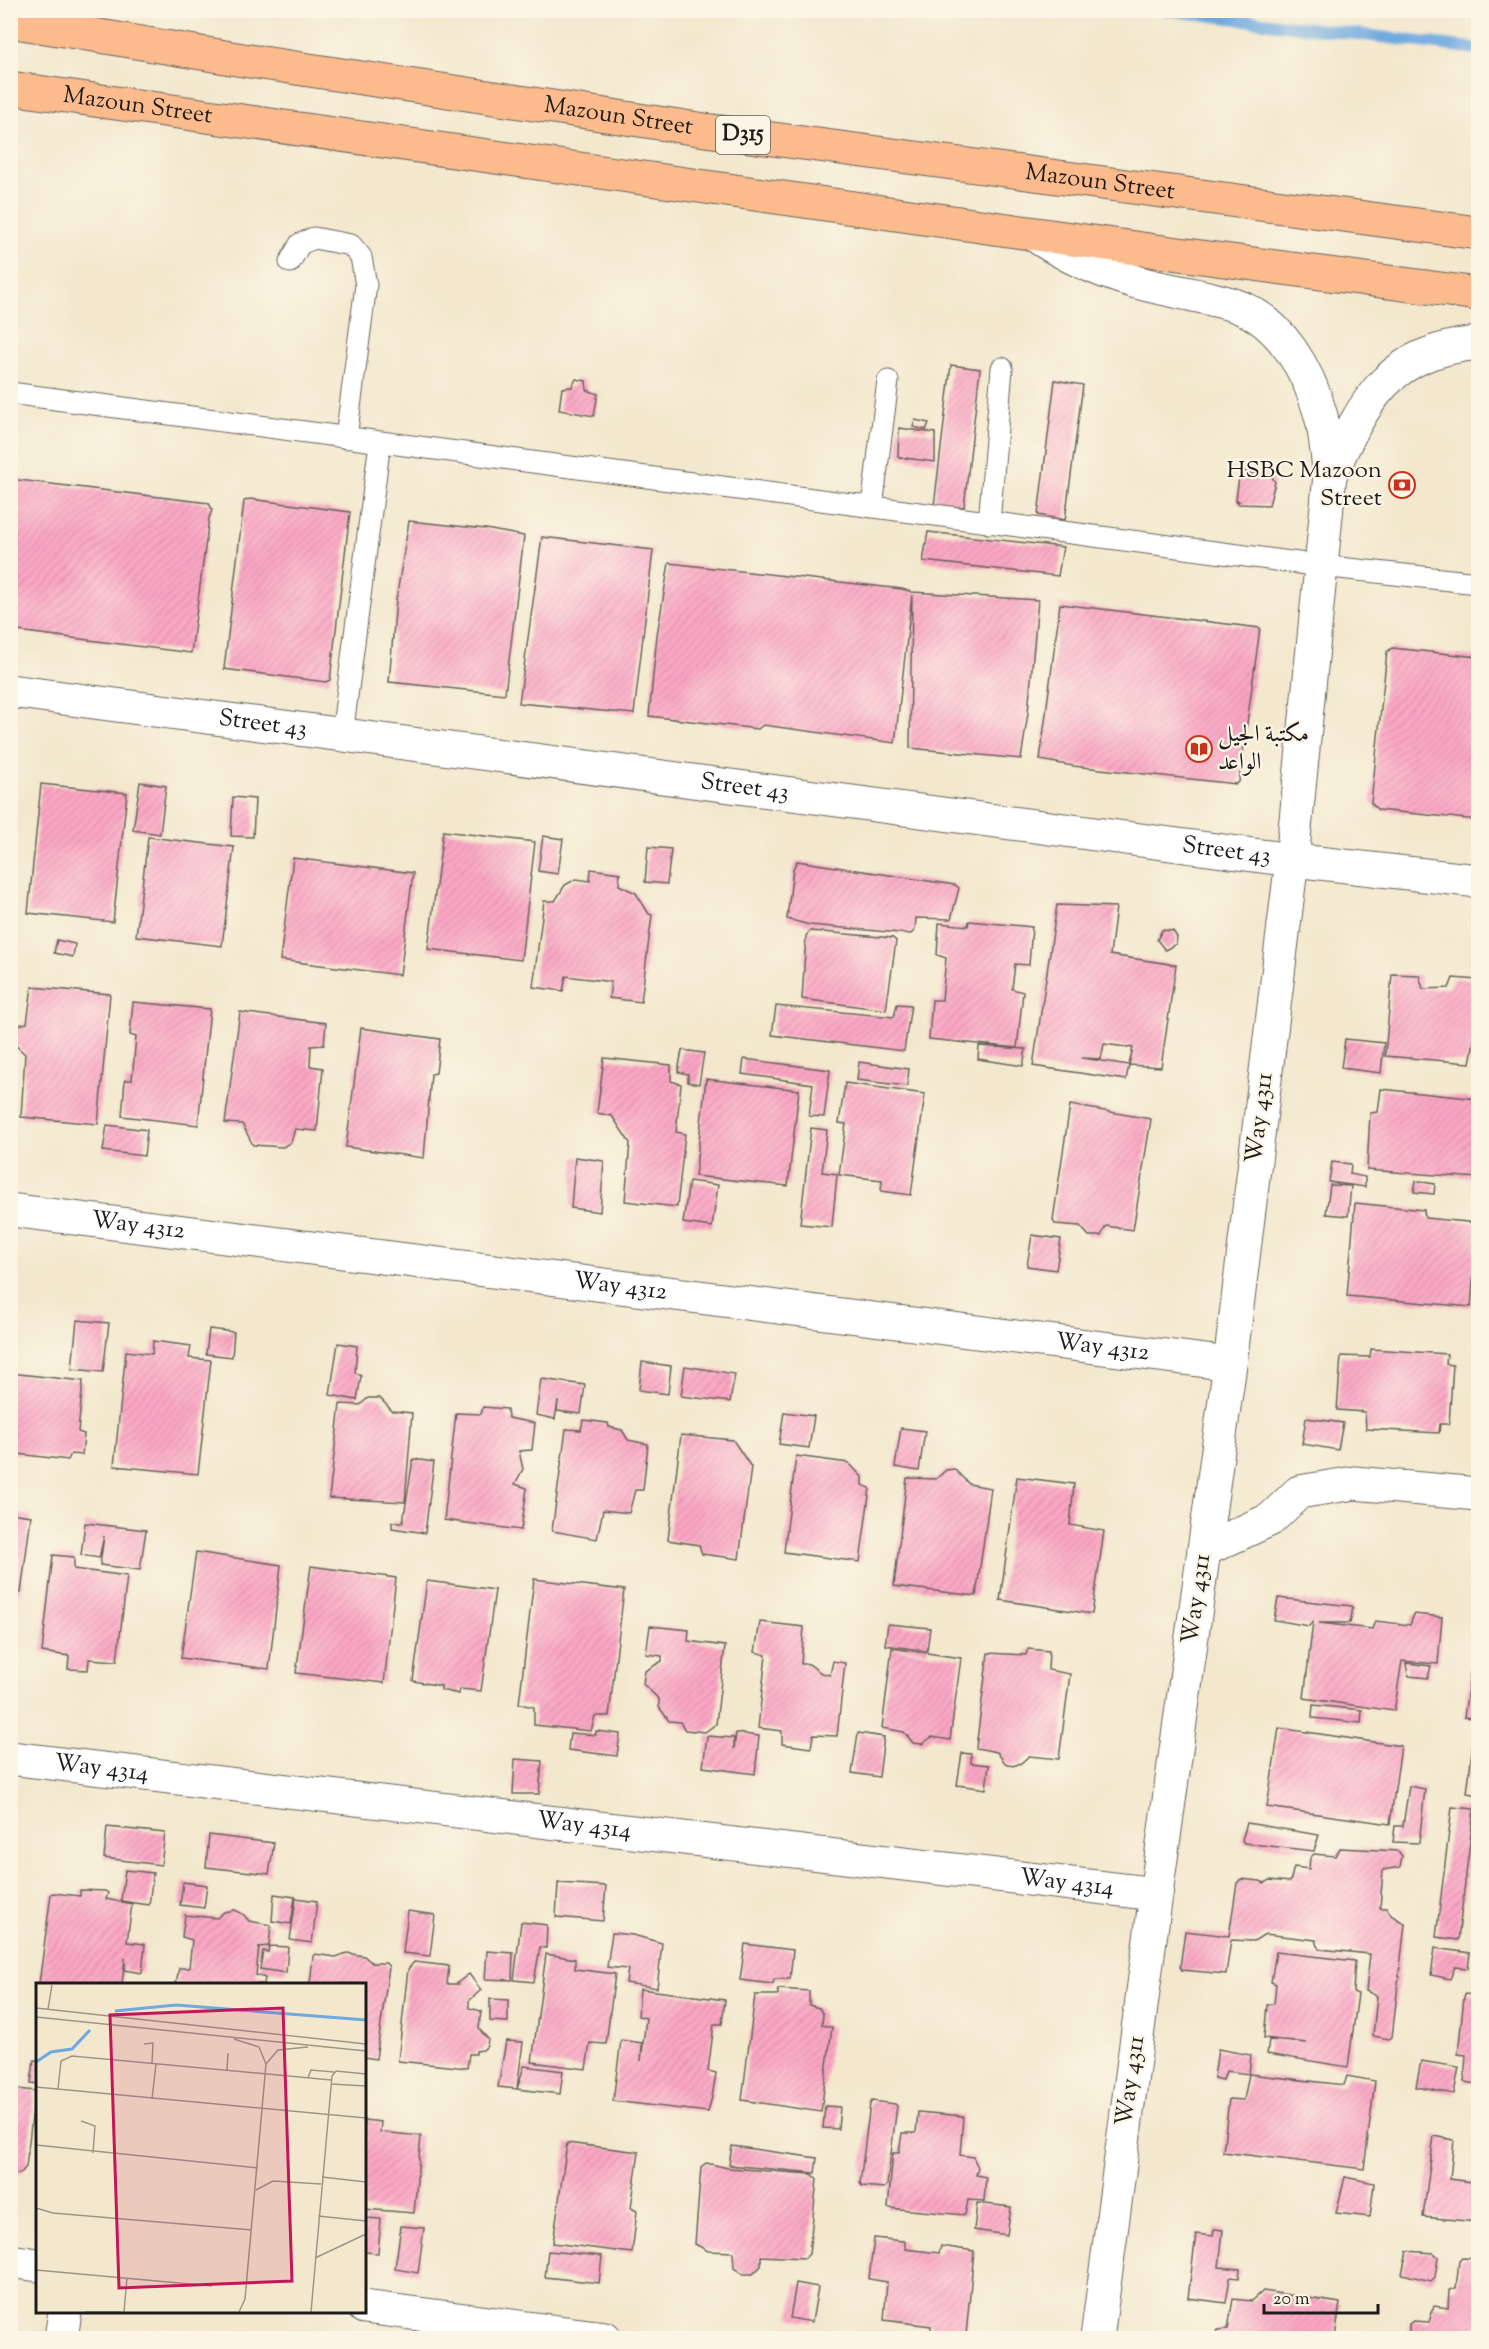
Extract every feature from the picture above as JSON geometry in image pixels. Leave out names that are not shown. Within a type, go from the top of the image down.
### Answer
[{"type":"main road","name":"Mazoun Street","points":[[10,21],[243,60],[705,130],[1479,233]]},
{"type":"main road","name":"Mazoun Street","points":[[10,88],[1033,234],[1479,294]]},
{"type":"street","points":[[1033,234],[1055,249],[1100,270],[1137,282],[1235,305],[1270,327],[1292,352],[1311,388],[1321,417],[1330,475]]},
{"type":"street","points":[[1330,475],[1362,410],[1373,394],[1390,377],[1411,362],[1434,351],[1479,343]]},
{"type":"street","name":"Way 4311","points":[[1097,2338],[1230,1364],[1292,860],[1330,475]]},
{"type":"street","name":"Street 43","points":[[10,691],[1292,860],[1479,882]]},
{"type":"street","name":"Way 4312","points":[[10,1210],[1230,1364]]},
{"type":"street","points":[[1204,1550],[1270,1519],[1299,1492],[1354,1483],[1479,1494]]},
{"type":"street","name":"Way 4314","points":[[10,1758],[1156,1894]]},
{"type":"street","points":[[10,2262],[36,2265]]},
{"type":"street","points":[[366,2307],[605,2338]]},
{"type":"street","points":[[62,2338],[65,2313]]},
{"type":"lane","points":[[290,262],[300,244],[314,238],[351,245],[361,257],[366,285],[346,438]]},
{"type":"lane","points":[[989,523],[1002,368]]},
{"type":"lane","points":[[872,507],[888,381]]},
{"type":"lane","points":[[10,393],[1321,566],[1479,583]]},
{"type":"lane","points":[[342,735],[380,442]]},
{"type":"building","points":[[951,365],[980,369],[964,507],[934,506]]},
{"type":"building","points":[[576,379],[586,381],[587,390],[598,394],[594,416],[559,410],[562,388],[572,387]]},
{"type":"building","points":[[1055,380],[1083,385],[1065,520],[1038,515]]},
{"type":"building","points":[[915,420],[929,423],[926,430],[913,427]]},
{"type":"building","points":[[899,428],[935,433],[935,462],[898,457]]},
{"type":"building","points":[[1240,471],[1272,477],[1275,482],[1269,505],[1239,504],[1236,501],[1239,501],[1236,499]]},
{"type":"building","points":[[10,479],[209,503],[212,510],[209,518],[191,653],[10,630]]},
{"type":"building","points":[[250,499],[350,512],[330,680],[326,682],[224,669],[244,501]]},
{"type":"building","points":[[409,521],[486,529],[524,536],[505,694],[389,682],[396,600]]},
{"type":"building","points":[[928,532],[1063,547],[1058,576],[923,561]]},
{"type":"building","points":[[542,537],[653,550],[634,714],[519,703]]},
{"type":"building","points":[[669,563],[912,592],[1038,600],[1028,713],[1021,759],[910,748],[912,595],[895,743],[763,725],[758,729],[649,716],[657,635]]},
{"type":"building","points":[[1060,604],[1260,628],[1239,782],[1236,784],[1073,766],[1040,760]]},
{"type":"building","points":[[1392,648],[1478,657],[1478,820],[1378,810],[1371,803],[1387,652]]},
{"type":"building","points":[[140,782],[166,786],[160,834],[133,830]]},
{"type":"building","points":[[41,784],[127,793],[113,922],[28,913]]},
{"type":"building","points":[[233,797],[255,799],[253,837],[231,836]]},
{"type":"building","points":[[443,831],[535,842],[521,960],[428,949]]},
{"type":"building","points":[[543,836],[563,839],[558,874],[538,871]]},
{"type":"building","points":[[148,837],[234,847],[222,946],[136,936]]},
{"type":"building","points":[[648,847],[671,849],[667,884],[645,882]]},
{"type":"building","points":[[293,858],[413,873],[400,975],[280,960]]},
{"type":"building","points":[[797,861],[955,885],[959,888],[951,919],[916,918],[915,930],[911,934],[810,925],[787,919],[793,869]]},
{"type":"building","points":[[591,869],[620,873],[619,885],[636,893],[649,914],[652,915],[641,1002],[609,998],[611,982],[590,979],[566,976],[563,991],[533,987],[544,901],[555,901],[565,885],[576,879],[590,881]]},
{"type":"building","points":[[1057,905],[1116,907],[1110,955],[1176,965],[1161,1067],[1129,1065],[1126,1080],[1033,1066]],"holes":[[[1104,1044],[1133,1048],[1129,1065],[1082,1058],[1101,1059]]]},
{"type":"building","points":[[969,921],[1032,927],[1029,965],[1015,964],[1012,989],[1023,992],[1017,1048],[929,1039],[932,1000],[942,1000],[946,958],[937,955],[939,923],[968,926]]},
{"type":"building","points":[[1162,930],[1173,931],[1177,937],[1176,944],[1165,950],[1157,940]]},
{"type":"building","points":[[810,931],[893,938],[896,941],[886,1010],[802,999],[806,936]]},
{"type":"building","points":[[57,940],[75,944],[73,957],[54,953]]},
{"type":"building","points":[[1392,974],[1419,975],[1423,989],[1449,988],[1453,978],[1478,980],[1478,1031],[1476,1031],[1470,1063],[1385,1056]]},
{"type":"building","points":[[32,987],[110,994],[98,1124],[21,1117],[25,1054],[14,1044],[12,1034],[19,1025],[27,1023]]},
{"type":"building","points":[[133,1002],[210,1009],[198,1125],[122,1116],[125,1080],[132,1080],[136,1037],[130,1035]]},
{"type":"building","points":[[897,1004],[911,1005],[904,1051],[772,1035],[776,1006],[894,1017]]},
{"type":"building","points":[[240,1012],[326,1023],[324,1045],[311,1046],[310,1066],[323,1068],[317,1131],[295,1129],[291,1142],[283,1147],[253,1145],[242,1124],[225,1123]]},
{"type":"building","points":[[361,1028],[440,1039],[436,1073],[431,1074],[424,1158],[346,1147]]},
{"type":"building","points":[[1345,1039],[1384,1043],[1381,1073],[1341,1068]]},
{"type":"building","points":[[979,1046],[1026,1049],[1023,1066],[978,1059]]},
{"type":"building","points":[[682,1050],[704,1053],[699,1084],[688,1082],[688,1074],[678,1072]]},
{"type":"building","points":[[604,1058],[671,1065],[671,1081],[681,1084],[676,1132],[685,1134],[677,1207],[625,1201],[630,1143],[612,1116],[597,1113]]},
{"type":"building","points":[[744,1059],[830,1070],[824,1117],[809,1116],[813,1084],[742,1074]]},
{"type":"building","points":[[859,1062],[909,1069],[907,1086],[857,1080]]},
{"type":"building","points":[[706,1079],[799,1090],[788,1186],[695,1176]]},
{"type":"building","points":[[845,1083],[925,1094],[911,1195],[881,1191],[882,1180],[839,1175],[846,1124],[839,1123]]},
{"type":"building","points":[[1381,1089],[1478,1099],[1478,1178],[1367,1170],[1370,1113],[1378,1112]]},
{"type":"building","points":[[1070,1105],[1151,1119],[1133,1230],[1106,1226],[1101,1236],[1089,1236],[1080,1226],[1055,1224],[1053,1220]]},
{"type":"building","points":[[107,1125],[147,1130],[144,1156],[103,1151]]},
{"type":"building","points":[[811,1128],[827,1130],[822,1172],[837,1174],[832,1227],[800,1224]]},
{"type":"building","points":[[575,1157],[604,1161],[600,1212],[571,1208]]},
{"type":"building","points":[[1332,1162],[1351,1164],[1350,1174],[1365,1177],[1365,1187],[1329,1182]]},
{"type":"building","points":[[689,1181],[718,1185],[712,1227],[683,1223]]},
{"type":"building","points":[[1416,1181],[1435,1184],[1434,1194],[1414,1192]]},
{"type":"building","points":[[1330,1185],[1351,1186],[1348,1216],[1326,1214]]},
{"type":"building","points":[[1355,1203],[1424,1210],[1425,1218],[1478,1223],[1471,1307],[1347,1296]]},
{"type":"building","points":[[1032,1235],[1061,1239],[1056,1270],[1027,1266]]},
{"type":"building","points":[[77,1320],[109,1323],[103,1372],[72,1369]]},
{"type":"building","points":[[209,1329],[234,1332],[232,1357],[206,1354]]},
{"type":"building","points":[[153,1341],[191,1346],[189,1358],[211,1360],[198,1474],[114,1466],[126,1351],[152,1354]]},
{"type":"building","points":[[338,1343],[357,1346],[355,1372],[361,1376],[357,1400],[330,1395]]},
{"type":"building","points":[[1371,1349],[1447,1354],[1446,1364],[1453,1365],[1449,1424],[1440,1424],[1439,1433],[1366,1429],[1365,1412],[1337,1410],[1341,1356],[1370,1357]]},
{"type":"building","points":[[642,1362],[671,1366],[668,1394],[639,1390]]},
{"type":"building","points":[[685,1366],[735,1374],[730,1402],[681,1396]]},
{"type":"building","points":[[10,1373],[83,1381],[78,1432],[84,1434],[82,1455],[71,1454],[68,1460],[10,1453]]},
{"type":"building","points":[[541,1379],[585,1385],[581,1414],[557,1411],[558,1401],[555,1419],[536,1415]]},
{"type":"building","points":[[368,1398],[380,1398],[392,1411],[412,1413],[405,1502],[329,1498],[340,1404],[360,1405]]},
{"type":"building","points":[[483,1407],[507,1409],[508,1418],[535,1423],[532,1450],[519,1451],[523,1469],[515,1484],[527,1488],[521,1530],[444,1520],[456,1413],[481,1414]]},
{"type":"building","points":[[784,1412],[814,1416],[809,1448],[779,1444]]},
{"type":"building","points":[[1306,1418],[1343,1423],[1338,1450],[1302,1444]]},
{"type":"building","points":[[583,1420],[608,1423],[609,1427],[622,1430],[628,1440],[648,1444],[643,1490],[635,1490],[629,1513],[603,1510],[597,1539],[552,1531],[566,1429],[581,1430]]},
{"type":"building","points":[[901,1428],[925,1431],[919,1471],[895,1467]]},
{"type":"building","points":[[681,1435],[733,1440],[751,1467],[739,1559],[702,1554],[699,1545],[668,1540]]},
{"type":"building","points":[[796,1456],[849,1463],[862,1477],[862,1485],[870,1488],[860,1562],[784,1552]]},
{"type":"building","points":[[413,1459],[434,1462],[425,1533],[392,1528],[392,1522],[403,1522]]},
{"type":"building","points":[[954,1469],[969,1484],[991,1488],[976,1596],[894,1586],[907,1478],[936,1479],[946,1470]]},
{"type":"building","points":[[1017,1477],[1074,1484],[1070,1525],[1104,1531],[1092,1614],[1000,1600]]},
{"type":"building","points":[[10,1513],[31,1516],[21,1593],[10,1592]]},
{"type":"building","points":[[85,1523],[146,1530],[140,1570],[100,1565],[104,1536],[99,1558],[81,1555]]},
{"type":"building","points":[[196,1552],[281,1565],[269,1669],[181,1658]]},
{"type":"building","points":[[53,1555],[74,1557],[74,1569],[127,1576],[117,1661],[89,1659],[88,1670],[68,1669],[69,1656],[42,1652]]},
{"type":"building","points":[[311,1566],[396,1578],[384,1683],[296,1673]]},
{"type":"building","points":[[534,1579],[624,1590],[609,1716],[595,1716],[591,1731],[534,1725],[534,1707],[519,1704]]},
{"type":"building","points":[[427,1581],[495,1590],[481,1691],[460,1689],[459,1694],[441,1690],[441,1686],[413,1681]]},
{"type":"building","points":[[1278,1598],[1352,1606],[1353,1608],[1350,1623],[1319,1623],[1372,1629],[1375,1621],[1410,1625],[1414,1614],[1442,1617],[1438,1664],[1402,1661],[1394,1711],[1304,1698],[1313,1622],[1309,1626],[1274,1620]]},
{"type":"building","points":[[760,1622],[804,1627],[801,1664],[809,1664],[821,1673],[830,1675],[833,1661],[845,1663],[837,1736],[813,1735],[811,1748],[782,1744],[782,1731],[758,1728],[766,1655],[755,1652]]},
{"type":"building","points":[[888,1624],[930,1628],[927,1651],[885,1645]]},
{"type":"building","points":[[650,1626],[689,1630],[688,1641],[725,1646],[716,1724],[705,1732],[685,1730],[680,1722],[669,1721],[659,1707],[659,1699],[643,1684],[645,1671],[662,1661],[662,1656],[646,1654]]},
{"type":"building","points":[[10,1642],[15,1643],[12,1664],[10,1664]]},
{"type":"building","points":[[892,1648],[961,1658],[950,1740],[932,1737],[922,1744],[913,1743],[904,1732],[882,1728]]},
{"type":"building","points":[[1028,1649],[1049,1651],[1048,1670],[1070,1674],[1059,1759],[1029,1756],[1013,1766],[1005,1763],[997,1752],[976,1748],[988,1653],[1026,1655]]},
{"type":"building","points":[[1406,1663],[1431,1666],[1428,1678],[1408,1676]]},
{"type":"building","points":[[1471,1667],[1478,1668],[1478,1719],[1464,1717]]},
{"type":"building","points":[[1313,1705],[1362,1710],[1361,1723],[1313,1718]]},
{"type":"building","points":[[1475,1727],[1478,1727],[1478,1795],[1467,1793]]},
{"type":"building","points":[[1279,1728],[1401,1746],[1390,1824],[1267,1807]]},
{"type":"building","points":[[596,1731],[620,1734],[617,1756],[568,1750],[570,1733],[596,1735]]},
{"type":"building","points":[[736,1733],[759,1736],[755,1774],[703,1767],[707,1736],[734,1738],[734,1749]]},
{"type":"building","points":[[858,1733],[884,1737],[879,1777],[852,1773]]},
{"type":"building","points":[[962,1753],[971,1754],[971,1763],[989,1765],[986,1789],[957,1785]]},
{"type":"building","points":[[515,1759],[542,1761],[539,1794],[513,1794]]},
{"type":"building","points":[[1409,1786],[1425,1789],[1419,1843],[1393,1842],[1395,1826],[1403,1826]]},
{"type":"building","points":[[1452,1807],[1474,1809],[1458,1940],[1436,1937]]},
{"type":"building","points":[[1247,1823],[1319,1835],[1314,1851],[1244,1843],[1242,1840]]},
{"type":"building","points":[[107,1827],[165,1833],[161,1865],[104,1858]]},
{"type":"building","points":[[209,1835],[274,1843],[269,1874],[206,1867]]},
{"type":"building","points":[[1340,1848],[1398,1851],[1402,1856],[1400,1867],[1383,1870],[1380,1908],[1387,1908],[1391,1915],[1405,1924],[1392,2037],[1389,2039],[1373,2036],[1377,1996],[1366,1991],[1370,1954],[1319,1949],[1316,1940],[1265,1934],[1254,1941],[1231,1940],[1226,1974],[1182,1970],[1180,1967],[1185,1931],[1229,1936],[1237,1883],[1241,1879],[1265,1883],[1269,1880],[1290,1882],[1294,1867],[1309,1869],[1310,1858],[1314,1854],[1335,1856]]},
{"type":"building","points":[[125,1870],[153,1873],[149,1905],[121,1901]]},
{"type":"building","points":[[183,1882],[207,1885],[204,1908],[180,1905]]},
{"type":"building","points":[[558,1883],[606,1886],[603,1921],[556,1917]]},
{"type":"building","points":[[80,1890],[105,1891],[108,1893],[106,1899],[132,1904],[127,1942],[145,1944],[142,1973],[125,1970],[125,1958],[122,1983],[39,1983],[51,1894],[80,1896]]},
{"type":"building","points":[[274,1894],[295,1897],[291,1924],[272,1921]]},
{"type":"building","points":[[296,1898],[317,1901],[312,1943],[290,1940]]},
{"type":"building","points":[[235,1910],[249,1921],[271,1925],[269,1946],[259,1947],[256,1975],[265,1978],[264,1983],[176,1983],[179,1968],[189,1968],[192,1940],[182,1937],[185,1915],[217,1918],[224,1912]]},
{"type":"building","points":[[408,1911],[435,1915],[430,1956],[403,1953]]},
{"type":"building","points":[[521,1922],[547,1925],[546,1948],[540,1947],[534,1982],[514,1980]]},
{"type":"building","points":[[612,1933],[633,1935],[662,1943],[657,1988],[626,1983],[628,1969],[607,1967]]},
{"type":"building","points":[[745,1944],[793,1950],[790,1979],[774,1979],[773,1984],[740,1980]]},
{"type":"building","points":[[269,1946],[288,1947],[286,1973],[260,1969],[263,1951],[268,1952]]},
{"type":"building","points":[[1435,1948],[1470,1953],[1468,1968],[1455,1967],[1450,1979],[1431,1975]]},
{"type":"building","points":[[487,1951],[513,1953],[512,1980],[485,1979]]},
{"type":"building","points":[[1276,1952],[1355,1961],[1353,1992],[1358,1994],[1348,2067],[1267,2054],[1269,2040],[1307,2043],[1264,2038],[1267,2005],[1274,2004],[1276,1984],[1271,1982]]},
{"type":"building","points":[[347,1953],[364,1956],[372,1963],[386,1963],[389,1967],[376,2059],[366,2057],[366,1983],[310,1983],[313,1956],[315,1954],[336,1957]]},
{"type":"building","points":[[546,1954],[575,1959],[575,1969],[615,1974],[606,2044],[590,2043],[586,2069],[532,2062]]},
{"type":"building","points":[[414,1962],[449,1966],[447,1984],[458,1984],[469,1974],[481,1990],[469,2001],[469,2008],[481,2011],[479,2029],[488,2039],[487,2046],[483,2050],[476,2051],[476,2054],[469,2054],[467,2068],[398,2061],[408,1969]]},
{"type":"building","points":[[1477,1974],[1478,2084],[1464,2082],[1466,2055],[1458,2054],[1464,1997],[1465,1994],[1474,1995]]},
{"type":"building","points":[[640,1989],[725,2000],[722,2024],[714,2024],[708,2071],[716,2073],[708,2112],[613,2101],[621,2040],[642,2043],[641,2061],[646,2018],[638,2016]]},
{"type":"building","points":[[778,1989],[809,1991],[809,2005],[819,2008],[823,2014],[822,2025],[832,2027],[821,2112],[742,2100],[755,1995],[778,1995]]},
{"type":"building","points":[[490,1999],[508,2000],[508,2022],[490,2021]]},
{"type":"building","points":[[506,2041],[523,2042],[517,2089],[498,2087]]},
{"type":"building","points":[[1218,2049],[1251,2055],[1249,2074],[1226,2071],[1223,2080],[1214,2078]]},
{"type":"building","points":[[34,2060],[36,2060],[36,2084],[31,2083]]},
{"type":"building","points":[[1421,2061],[1459,2067],[1454,2094],[1416,2087]]},
{"type":"building","points":[[524,2066],[563,2071],[560,2094],[517,2089]]},
{"type":"building","points":[[1249,2074],[1344,2085],[1347,2076],[1375,2081],[1364,2169],[1223,2152],[1229,2099],[1244,2100]]},
{"type":"building","points":[[10,2088],[35,2091],[26,2167],[20,2174],[10,2174]]},
{"type":"building","points":[[872,2101],[897,2106],[887,2185],[884,2188],[862,2186],[860,2183]]},
{"type":"building","points":[[825,2106],[840,2107],[838,2129],[823,2128]]},
{"type":"building","points":[[918,2112],[963,2116],[960,2155],[973,2157],[978,2167],[976,2175],[986,2177],[984,2201],[968,2200],[965,2215],[888,2208],[893,2153],[899,2153],[902,2133],[916,2133]]},
{"type":"building","points":[[366,2120],[381,2122],[380,2132],[421,2136],[414,2213],[366,2209]]},
{"type":"building","points":[[1434,2136],[1454,2140],[1450,2179],[1478,2183],[1478,2222],[1423,2217]]},
{"type":"building","points":[[567,2143],[639,2152],[631,2208],[637,2211],[632,2253],[553,2243]]},
{"type":"building","points":[[732,2146],[817,2158],[815,2173],[729,2165]]},
{"type":"building","points":[[706,2163],[728,2168],[812,2174],[817,2179],[809,2254],[805,2258],[761,2256],[761,2266],[753,2274],[743,2274],[734,2268],[733,2252],[708,2251],[695,2244],[701,2167]]},
{"type":"building","points":[[1345,2177],[1374,2183],[1370,2217],[1336,2213]]},
{"type":"building","points":[[977,2203],[1011,2207],[1007,2235],[974,2230]]},
{"type":"building","points":[[366,2218],[381,2219],[378,2253],[366,2252]]},
{"type":"building","points":[[401,2226],[424,2228],[418,2273],[395,2269]]},
{"type":"building","points":[[1214,2229],[1223,2230],[1219,2267],[1240,2269],[1239,2278],[1230,2277],[1226,2303],[1188,2298],[1196,2234],[1213,2236]]},
{"type":"building","points":[[874,2238],[903,2241],[905,2249],[939,2253],[941,2246],[974,2251],[966,2335],[931,2332],[931,2326],[884,2320],[887,2282],[869,2279]]},
{"type":"building","points":[[548,2251],[602,2256],[599,2283],[545,2277]]},
{"type":"building","points":[[1407,2251],[1434,2253],[1438,2257],[1435,2277],[1431,2281],[1402,2274]]},
{"type":"building","points":[[1462,2258],[1478,2259],[1478,2338],[1409,2338],[1409,2324],[1413,2321],[1429,2322],[1434,2306],[1448,2308],[1449,2290],[1456,2288],[1459,2261]]},
{"type":"building","points":[[796,2283],[818,2287],[812,2322],[790,2318]]},
{"type":"building","points":[[1263,2291],[1340,2303],[1335,2338],[1213,2338],[1218,2330],[1228,2329],[1233,2299],[1252,2301]]},
{"type":"waterway","points":[[1165,10],[1478,49]]},
{"type":"place","name":"HSBC Mazoon Street","points":[[1402,485]]},
{"type":"place","name":"مكتبة الجيل الواعد","points":[[1199,749]]}]
